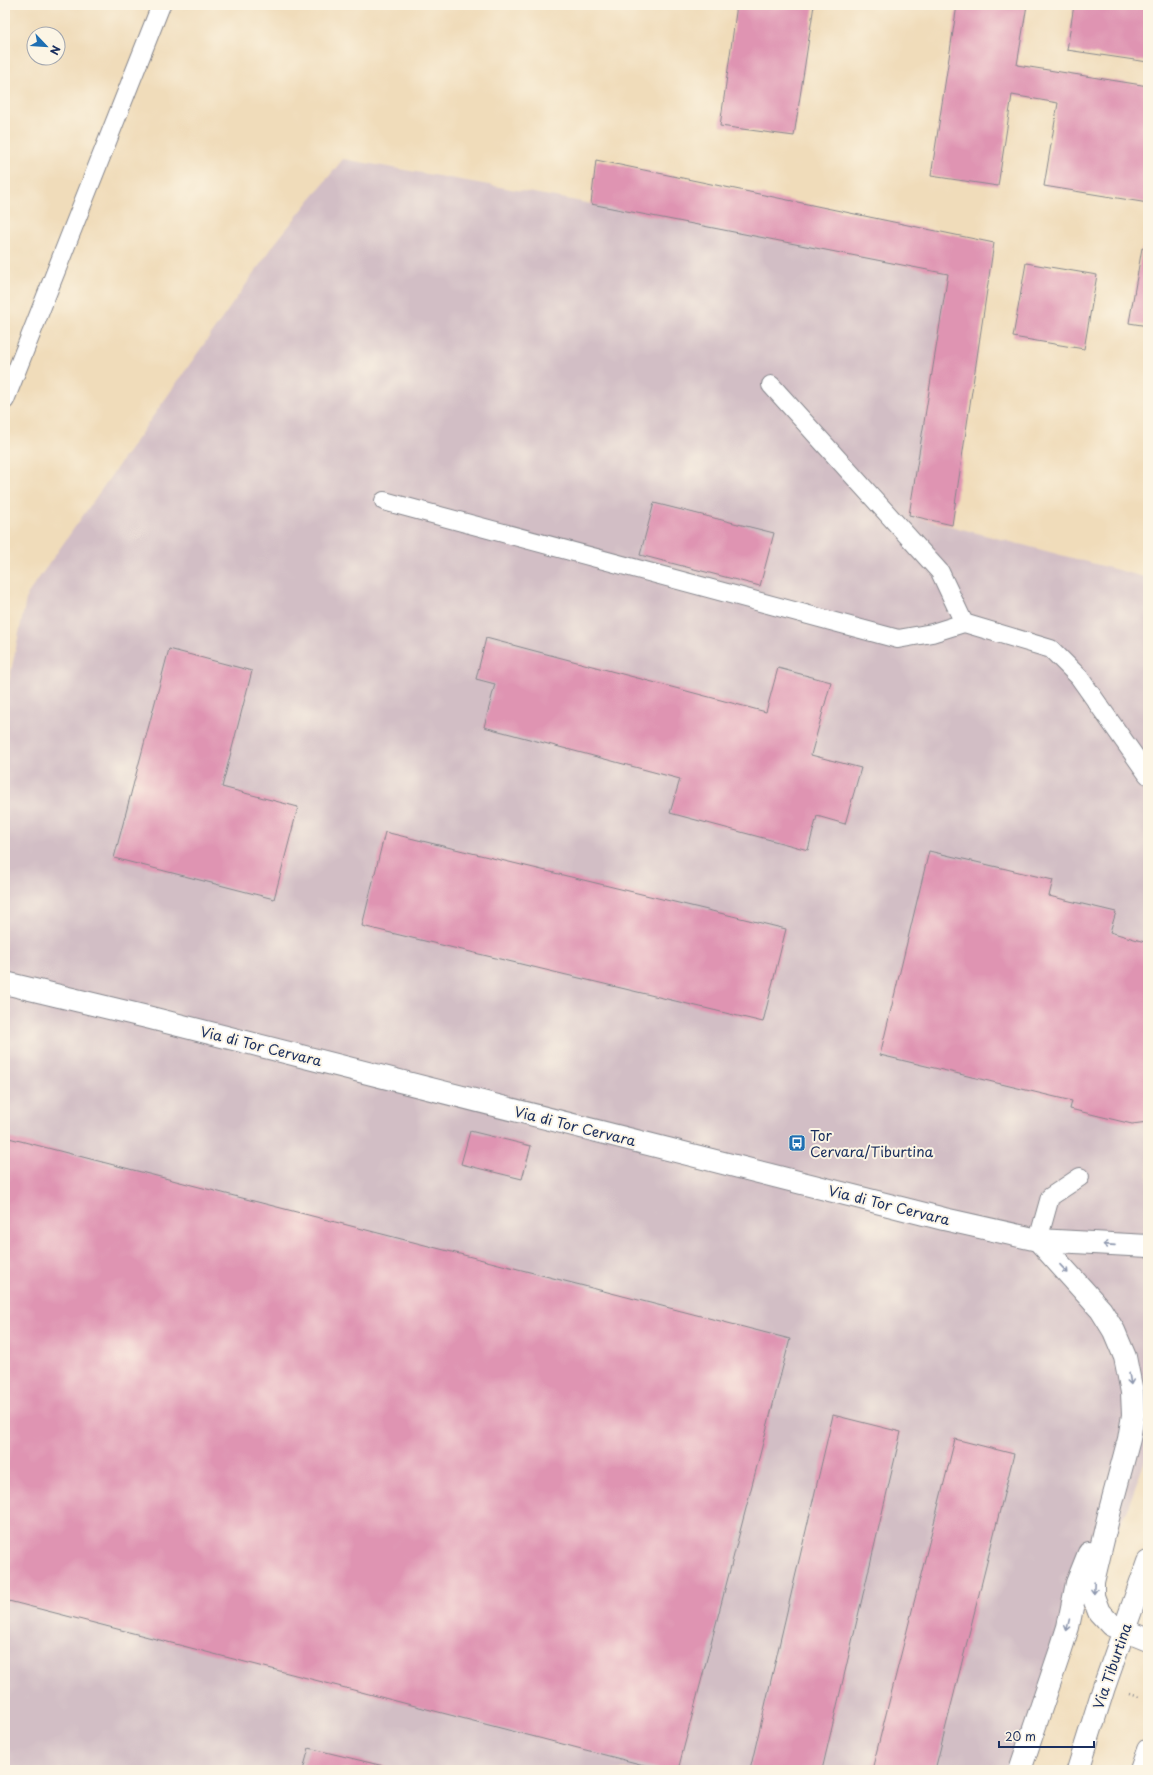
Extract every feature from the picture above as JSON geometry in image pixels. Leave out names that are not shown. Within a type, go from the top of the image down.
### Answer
[{"type":"street","name":"Via di Tor Cervara","points":[[5,983],[154,1019],[852,1196],[1038,1240],[1148,1246]]},
{"type":"street","points":[[1038,1240],[1091,1298],[1104,1316],[1120,1345],[1128,1369],[1133,1415],[1129,1439],[1110,1510],[1094,1582],[1093,1596],[1099,1612],[1111,1625],[1148,1640]]},
{"type":"street","points":[[1020,1770],[1066,1634],[1077,1583],[1091,1548],[1110,1510]]},
{"type":"street","name":"Via Tiburtina","points":[[1078,1770],[1148,1562]]},
{"type":"street","points":[[1141,1770],[1148,1750]]},
{"type":"lane","points":[[5,400],[161,5]]},
{"type":"lane","points":[[771,385],[940,572],[964,623]]},
{"type":"lane","points":[[384,501],[898,639],[932,633],[964,623],[1051,649],[1079,677],[1148,775]]},
{"type":"lane","points":[[1038,1240],[1050,1197],[1080,1177]]},
{"type":"path","points":[[1130,1694],[1139,1697]]},
{"type":"shaded area","points":[[343,159],[561,198],[948,274],[909,515],[1148,578],[1148,1452],[1132,1496],[1017,1770],[5,1770],[5,700],[27,595],[276,242]]},
{"type":"building","points":[[737,5],[814,5],[794,136],[720,126]]},
{"type":"building","points":[[957,5],[1027,5],[1017,65],[1148,86],[1148,203],[1044,186],[1058,103],[1012,95],[998,186],[931,176]]},
{"type":"building","points":[[1074,5],[1148,5],[1148,62],[1067,50]]},
{"type":"building","points":[[596,160],[994,243],[952,525],[909,515],[948,274],[591,204]]},
{"type":"building","points":[[1142,248],[1148,250],[1148,326],[1129,323]]},
{"type":"building","points":[[1026,263],[1097,275],[1084,349],[1013,337]]},
{"type":"building","points":[[654,503],[774,533],[760,586],[640,555]]},
{"type":"building","points":[[486,638],[766,712],[778,668],[831,682],[811,755],[861,768],[845,824],[817,816],[808,850],[670,813],[680,779],[484,727],[495,684],[476,679]]},
{"type":"building","points":[[169,649],[252,671],[222,787],[298,807],[274,899],[114,858]]},
{"type":"building","points":[[385,832],[786,929],[763,1022],[362,926]]},
{"type":"building","points":[[929,851],[1053,880],[1049,896],[1116,912],[1110,932],[1148,943],[1148,1122],[1132,1124],[1070,1109],[1072,1101],[880,1055]]},
{"type":"building","points":[[470,1131],[531,1146],[522,1179],[461,1164]]},
{"type":"building","points":[[5,1137],[790,1339],[678,1770],[663,1770],[5,1600]]},
{"type":"building","points":[[833,1415],[901,1432],[822,1770],[750,1770]]},
{"type":"building","points":[[955,1439],[1014,1454],[935,1770],[872,1770]]},
{"type":"building","points":[[309,1748],[396,1769],[396,1770],[303,1770]]},
{"type":"place","name":"Tor Cervara/Tiburtina","points":[[797,1143]]}]
